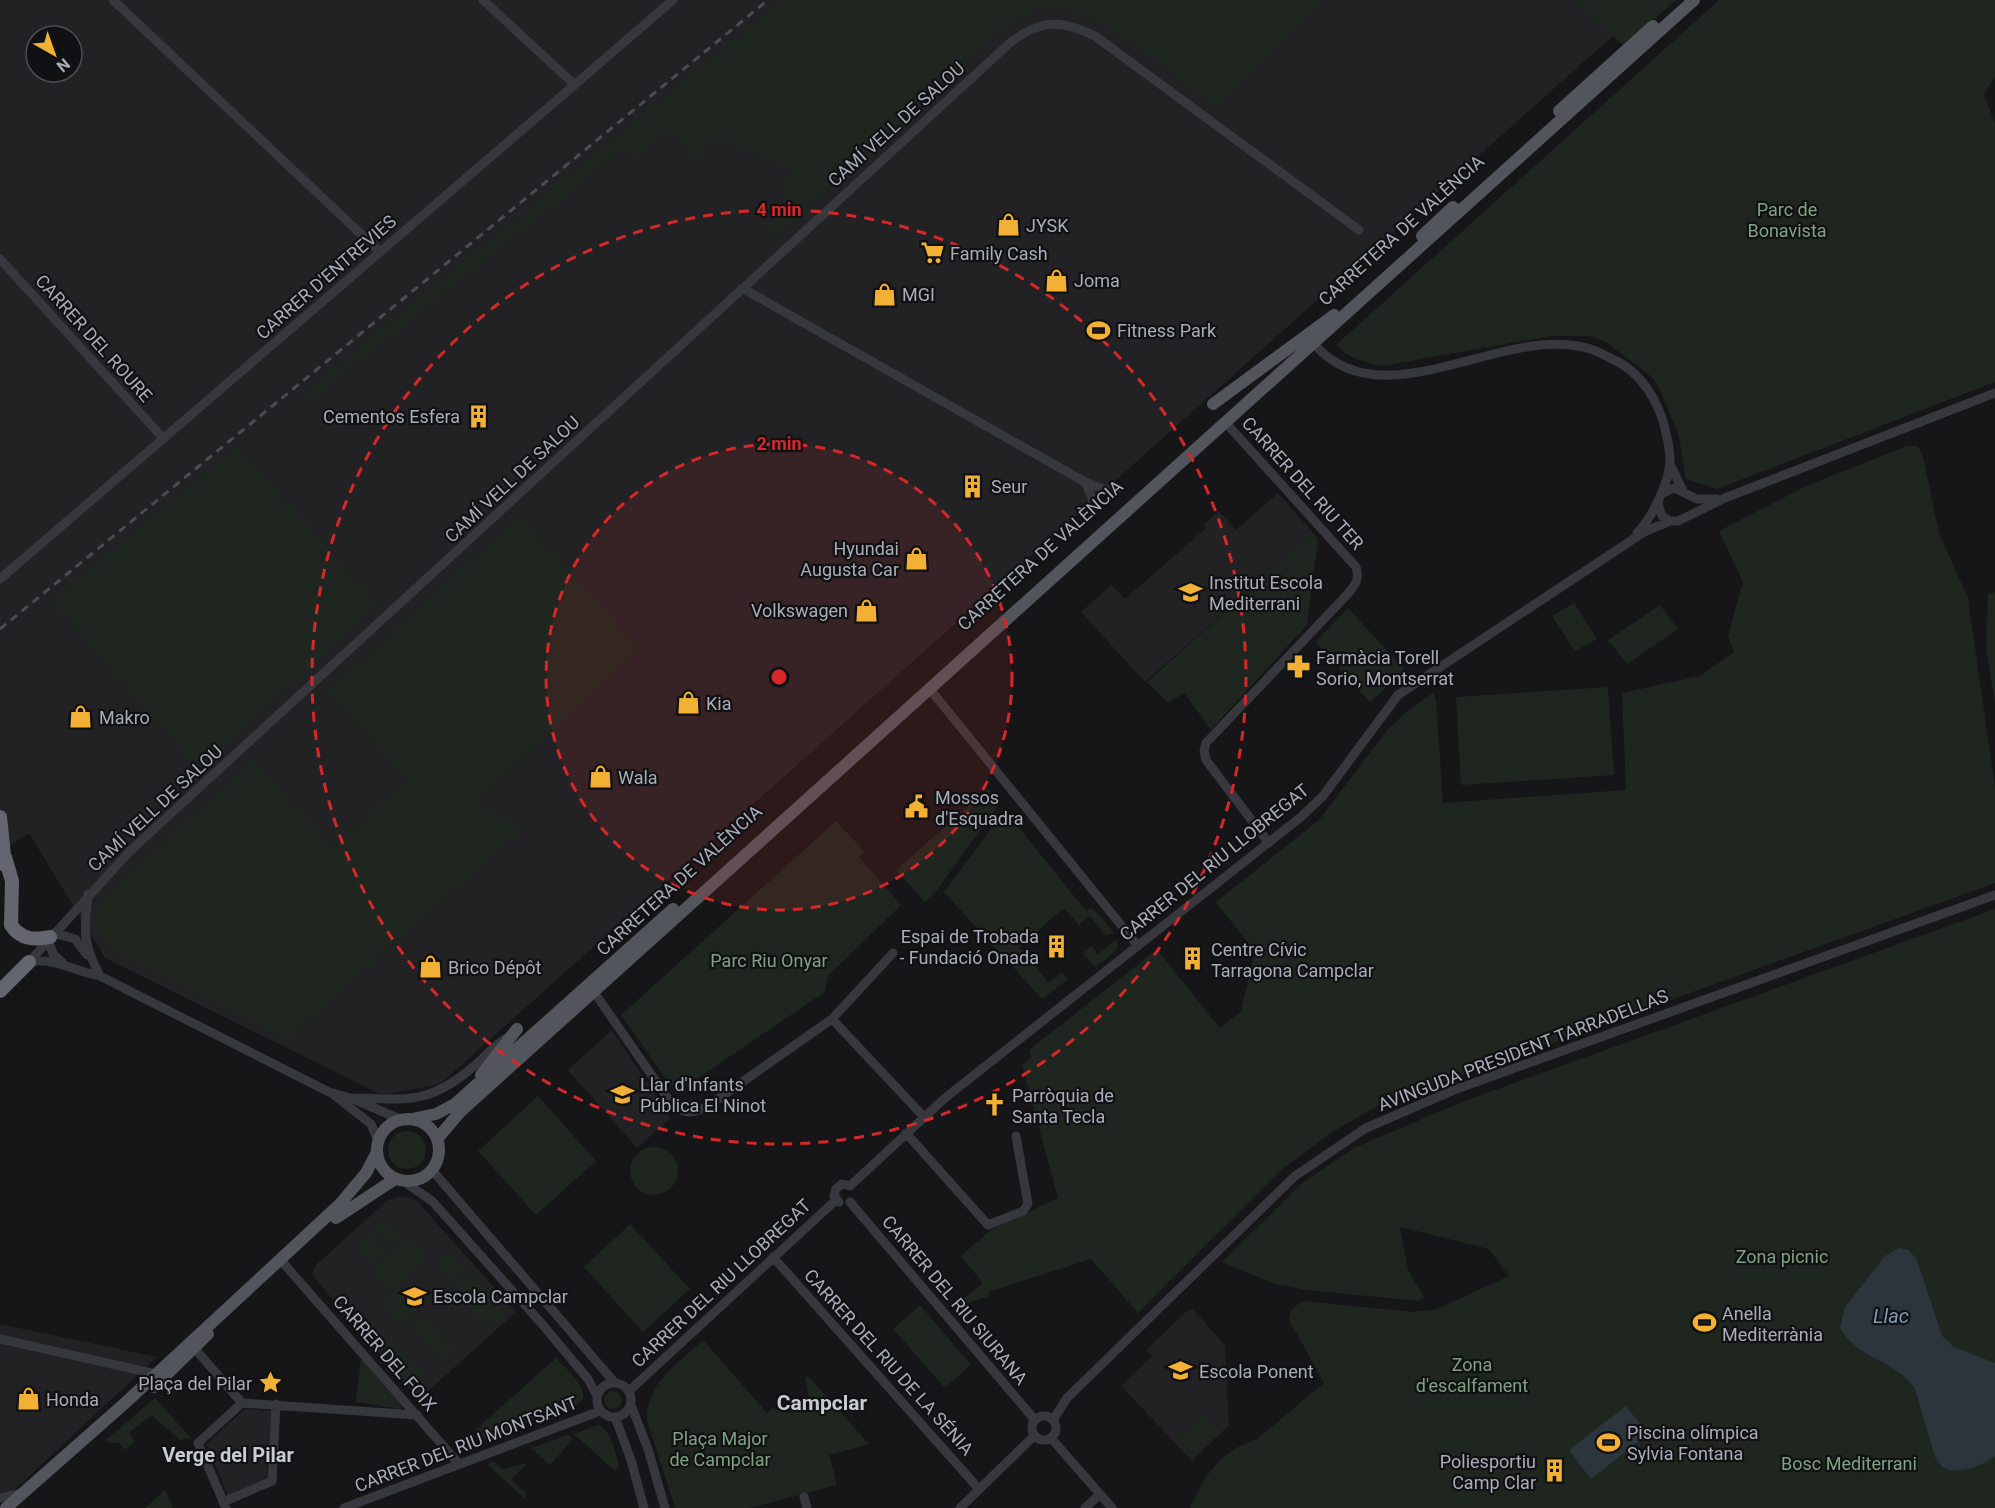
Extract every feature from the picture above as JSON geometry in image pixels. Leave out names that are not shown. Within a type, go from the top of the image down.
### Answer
[{"type":"highway","points":[[0,817],[5,857],[12,881],[11,925],[19,934],[30,939],[51,936]]},
{"type":"highway","points":[[0,920],[5,857]]},
{"type":"highway","points":[[0,992],[29,962]]},
{"type":"main road","name":"CARRETERA DE VALÈNCIA","points":[[407,1119],[436,1114],[455,1104],[478,1084],[1682,0]]},
{"type":"main road","name":"CARRETERA DE VALÈNCIA","points":[[437,1139],[460,1112],[1694,0]]},
{"type":"main road","points":[[1213,404],[1334,315]]},
{"type":"main road","points":[[478,1084],[493,1057],[517,1029]]},
{"type":"main road","points":[[6,1508],[156,1374],[339,1205],[366,1173],[389,1126],[407,1119],[429,1127],[437,1139],[438,1160],[432,1170],[423,1178],[399,1180],[346,1209],[195,1349],[17,1508]]},
{"type":"main road","points":[[378,1146],[382,1167],[399,1180]]},
{"type":"street","points":[[113,0],[380,252]]},
{"type":"street","points":[[483,0],[574,85]]},
{"type":"street","name":"CARRER D'ENTREVIES","points":[[0,579],[673,0]]},
{"type":"street","name":"CAMÍ VELL DE SALOU","points":[[29,962],[88,894],[153,829],[742,288],[1027,30],[1042,24],[1057,24],[1075,27],[1095,36],[1359,230]]},
{"type":"street","name":"CARRER DEL ROURE","points":[[0,259],[164,438]]},
{"type":"street","points":[[742,288],[1085,482],[1106,490],[1118,488]]},
{"type":"street","name":"CARRER DEL RIU LLOBREGAT","points":[[1314,344],[1329,359],[1345,368],[1376,376],[1401,374],[1529,348],[1582,347],[1620,362],[1645,385],[1661,413],[1670,464],[1685,493]]},
{"type":"street","points":[[1725,498],[1707,501],[1668,489],[1659,499],[1659,512],[1670,521],[1678,521],[1725,498],[1995,393]]},
{"type":"street","name":"CARRER DEL RIU TER","points":[[1226,423],[1356,567],[1358,573],[1357,582],[1343,599],[1206,743],[1204,751],[1206,760],[1269,843]]},
{"type":"street","name":"CARRER DEL RIU LLOBREGAT","points":[[1625,545],[1641,529],[1659,499],[1670,464]]},
{"type":"street","points":[[1085,482],[1093,500],[1091,513]]},
{"type":"street","points":[[1685,493],[1691,505],[1686,516]]},
{"type":"street","name":"CARRER DEL RIU LLOBREGAT","points":[[850,1186],[924,1116],[1269,843],[1323,796],[1398,695],[1644,532],[1670,521]]},
{"type":"street","points":[[930,688],[1138,945]]},
{"type":"street","points":[[88,894],[83,934],[91,959],[100,976]]},
{"type":"street","name":"AVINGUDA PRESIDENT TARRADELLAS","points":[[1053,1420],[1067,1398],[1295,1176],[1366,1128],[1454,1090],[1995,895]]},
{"type":"street","points":[[64,965],[53,954],[51,936],[75,939],[91,959]]},
{"type":"street","points":[[594,992],[671,1103],[685,1113],[694,1113],[708,1106],[832,1019],[893,953]]},
{"type":"street","points":[[29,962],[41,959],[100,976],[329,1092],[371,1124],[378,1146]]},
{"type":"street","points":[[832,1019],[924,1116]]},
{"type":"street","points":[[351,1098],[403,1101],[433,1093],[457,1080],[517,1029]]},
{"type":"street","points":[[329,1092],[407,1119]]},
{"type":"street","points":[[906,1132],[988,1225],[1023,1211],[1028,1204],[1016,1136]]},
{"type":"street","points":[[432,1170],[615,1383],[629,1391],[631,1405],[648,1449],[665,1508]]},
{"type":"street","points":[[399,1180],[432,1201],[588,1379],[597,1396],[600,1411],[615,1418],[631,1460],[644,1508]]},
{"type":"street","points":[[839,1186],[850,1186],[854,1194],[850,1202],[843,1204],[836,1200],[834,1192],[839,1186]]},
{"type":"street","name":"CARRER DEL RIU LLOBREGAT","points":[[629,1391],[836,1200]]},
{"type":"street","name":"CARRER DEL RIU SIURANA","points":[[850,1202],[1035,1420]]},
{"type":"street","name":"CARRER DEL RIU DE LA SÉNIA","points":[[773,1257],[979,1489]]},
{"type":"street","name":"CARRER DEL FOIX","points":[[285,1265],[459,1464]]},
{"type":"street","points":[[0,1339],[156,1374]]},
{"type":"street","points":[[195,1349],[242,1403]]},
{"type":"street","points":[[597,1396],[603,1386],[615,1383]]},
{"type":"street","points":[[276,1404],[272,1481],[224,1505],[198,1443],[242,1403],[276,1404],[417,1415]]},
{"type":"street","points":[[615,1418],[627,1411],[631,1405]]},
{"type":"street","name":"CARRER DEL RIU MONTSANT","points":[[344,1508],[600,1411]]},
{"type":"street","points":[[1042,1416],[1053,1420],[1056,1431],[1051,1438],[1043,1441],[1034,1436],[1031,1430],[1035,1420],[1042,1416]]},
{"type":"street","points":[[960,1508],[1034,1436]]},
{"type":"street","points":[[1051,1438],[1112,1508]]},
{"type":"street","points":[[0,1498],[26,1491]]},
{"type":"street","points":[[1085,1508],[1100,1494]]},
{"type":"street","points":[[804,1497],[807,1508]]},
{"type":"shaded area","points":[[0,0],[1653,0],[440,1084],[382,1095],[105,958],[29,833],[0,852]]},
{"type":"shaded area","name":"Institut Escola Mediterrani","points":[[1278,493],[1314,534],[1145,682],[1081,612],[1111,585],[1125,599],[1206,528],[1204,524],[1219,511],[1236,530]]},
{"type":"shaded area","name":"Llar d'Infants Pública El Ninot","points":[[612,1030],[671,1118],[637,1148],[568,1070]]},
{"type":"shaded area","name":"Escola Campclar","points":[[403,1196],[417,1201],[516,1312],[419,1399],[312,1275],[316,1265],[388,1200]]},
{"type":"shaded area","name":"Escola Ponent","points":[[1193,1309],[1225,1346],[1229,1425],[1192,1461],[1121,1386],[1152,1356],[1146,1350],[1188,1310]]},
{"type":"shaded area","points":[[0,1324],[157,1357],[0,1503]]},
{"type":"shaded area","points":[[245,1409],[271,1411],[267,1478],[228,1495],[206,1444]]},
{"type":"green space","points":[[783,0],[1324,0],[1217,107],[1135,44],[1087,16],[1066,8],[1047,7],[1034,11],[998,34],[777,237],[766,230],[770,223],[788,207],[788,200],[781,195],[791,167],[709,136],[699,164],[670,129],[635,157],[625,147],[314,398],[303,393]]},
{"type":"green space","points":[[1574,0],[1676,0],[1624,46]]},
{"type":"green space","name":"Parc de Bonavista","points":[[1719,0],[1995,0],[1995,77],[1984,94],[1995,124],[1995,382],[1717,489],[1686,479],[1679,437],[1660,389],[1653,378],[1606,342],[1590,336],[1550,336],[1382,366],[1352,357],[1336,345]]},
{"type":"green space","points":[[238,446],[378,605],[199,769],[51,601]]},
{"type":"green space","points":[[1907,446],[1918,446],[1923,457],[1939,533],[1968,598],[1995,787],[1995,883],[1377,1106],[1331,1133],[1282,1169],[1138,1313],[1091,1259],[988,1292],[989,1296],[962,1305],[960,1302],[983,1283],[961,1256],[991,1230],[1058,1198],[1022,1065],[1031,1057],[1029,1050],[1160,947],[1160,953],[1220,1028],[1241,1011],[1255,952],[1216,902],[1319,820],[1387,730],[1405,713],[1433,693],[1436,700],[1443,803],[1626,790],[1622,693],[1700,676],[1734,652],[1728,636],[1743,582],[1719,531],[1808,485]]},
{"type":"green space","points":[[519,515],[639,649],[473,805],[526,826],[289,1038],[112,949],[99,931],[97,919],[103,899],[254,760],[333,848],[407,780],[328,692]]},
{"type":"green space","points":[[1314,533],[1318,540],[1307,625],[1211,730],[1184,693],[1168,703],[1147,682]]},
{"type":"green space","points":[[1995,592],[1995,704],[1986,649],[1988,594]]},
{"type":"green space","points":[[1574,603],[1597,639],[1575,651],[1552,616]]},
{"type":"green space","points":[[1660,605],[1678,629],[1627,664],[1608,640]]},
{"type":"green space","points":[[1348,608],[1405,670],[1370,702],[1315,642]]},
{"type":"green space","points":[[1608,687],[1614,775],[1461,785],[1456,697]]},
{"type":"green space","points":[[988,789],[1000,803],[937,890],[925,902],[896,870]]},
{"type":"green space","points":[[1005,810],[1086,911],[1092,907],[1114,933],[1105,935],[1090,916],[1079,925],[1064,908],[1019,947],[1049,983],[1062,972],[1068,979],[1042,999],[944,892]]},
{"type":"green space","name":"Parc Riu Onyar","points":[[836,821],[865,852],[859,857],[901,905],[828,976],[825,992],[676,1093],[621,1015]]},
{"type":"green space","points":[[1995,909],[1995,1508],[1190,1508],[1205,1478],[1218,1462],[1236,1448],[1257,1439],[1324,1383],[1289,1320],[1291,1310],[1302,1301],[1413,1312],[1437,1309],[1509,1276],[1489,1249],[1400,1227],[1408,1270],[1424,1297],[1418,1301],[1307,1290],[1272,1283],[1222,1262],[1302,1183],[1354,1148],[1462,1102]]},
{"type":"green space","points":[[1117,939],[1117,950],[1095,967],[1083,954],[1091,946],[1098,954]]},
{"type":"green space","points":[[538,1096],[596,1161],[536,1215],[478,1151]]},
{"type":"green space","points":[[407,1131],[421,1136],[426,1150],[421,1164],[407,1169],[393,1164],[388,1150],[393,1136]]},
{"type":"green space","points":[[649,1147],[659,1147],[674,1157],[678,1171],[677,1180],[668,1191],[659,1195],[649,1195],[634,1185],[630,1176],[630,1166],[640,1151]]},
{"type":"green space","points":[[386,1219],[403,1238],[391,1249],[374,1230]]},
{"type":"green space","points":[[630,1224],[690,1289],[643,1332],[584,1267]]},
{"type":"green space","points":[[370,1234],[386,1253],[374,1264],[357,1245]]},
{"type":"green space","points":[[411,1237],[429,1256],[389,1292],[371,1272]]},
{"type":"green space","points":[[450,1252],[467,1271],[454,1282],[437,1263]]},
{"type":"green space","points":[[472,1272],[506,1313],[488,1329],[453,1288]]},
{"type":"green space","points":[[395,1288],[417,1313],[401,1327],[380,1302]]},
{"type":"green space","points":[[920,1305],[971,1365],[945,1388],[893,1329]]},
{"type":"green space","points":[[424,1315],[453,1349],[441,1360],[411,1326]]},
{"type":"green space","name":"Plaça Major de Campclar","points":[[703,1340],[767,1413],[773,1408],[788,1413],[797,1410],[809,1398],[805,1378],[808,1376],[869,1444],[829,1455],[837,1485],[750,1508],[675,1508],[647,1420],[648,1406],[658,1384],[665,1375]]},
{"type":"green space","points":[[394,1341],[424,1375],[409,1388],[379,1354]]},
{"type":"green space","points":[[556,1358],[578,1382],[583,1399],[576,1405],[484,1440],[475,1430]]},
{"type":"green space","points":[[361,1359],[402,1406],[401,1409],[356,1402]]},
{"type":"green space","points":[[609,1391],[617,1391],[622,1396],[620,1407],[609,1409],[604,1404],[604,1396]]},
{"type":"green space","points":[[155,1398],[191,1438],[180,1440],[151,1415],[129,1433],[135,1441],[125,1450],[119,1443],[104,1442]]},
{"type":"green space","points":[[1201,1415],[1216,1430],[1192,1454],[1177,1438]]},
{"type":"green space","points":[[598,1425],[607,1432],[612,1442],[619,1466],[615,1471],[574,1434]]},
{"type":"green space","points":[[568,1435],[573,1439],[550,1465],[531,1448]]},
{"type":"green space","points":[[494,1462],[502,1469],[527,1463],[511,1480],[526,1493],[525,1499],[487,1464]]},
{"type":"green space","points":[[165,1490],[173,1508],[145,1508]]},
{"type":"water","name":"Llac","points":[[1899,1248],[1909,1250],[1917,1260],[1942,1336],[1954,1347],[1995,1363],[1995,1456],[1976,1466],[1962,1470],[1948,1470],[1942,1467],[1935,1457],[1915,1389],[1898,1372],[1856,1346],[1840,1328],[1845,1307],[1885,1256]]},
{"type":"water","name":"Piscina olímpica Sylvia Fontana","points":[[1626,1406],[1648,1434],[1591,1479],[1569,1450]]},
{"type":"railway","points":[[0,629],[768,0]]},
{"type":"place","name":"JYSK","points":[[1008,225]]},
{"type":"place","name":"Family Cash","points":[[932,253]]},
{"type":"place","name":"Joma","points":[[1056,280]]},
{"type":"place","name":"MGI","points":[[884,294]]},
{"type":"place","name":"Fitness Park","points":[[1099,330]]},
{"type":"place","name":"Cementos Esfera","points":[[478,416]]},
{"type":"place","name":"Seur","points":[[973,486]]},
{"type":"place","name":"Hyundai Augusta Car","points":[[917,558]]},
{"type":"place","name":"Institut Escola Mediterrani","points":[[1191,592]]},
{"type":"place","name":"Volkswagen","points":[[866,610]]},
{"type":"place","name":"Farmàcia Torell Sorio, Montserrat","points":[[1298,667]]},
{"type":"place","name":"Kia","points":[[688,703]]},
{"type":"place","name":"Makro","points":[[81,717]]},
{"type":"place","name":"Wala","points":[[600,777]]},
{"type":"place","name":"Mossos d'Esquadra","points":[[917,807]]},
{"type":"place","name":"Espai de Trobada - Fundació Onada","points":[[1057,946]]},
{"type":"place","name":"Centre Cívic Tarragona Campclar","points":[[1193,959]]},
{"type":"place","name":"Brico Dépôt","points":[[430,967]]},
{"type":"place","name":"Llar d'Infants Pública El Ninot","points":[[622,1094]]},
{"type":"place","name":"Parròquia de Santa Tecla","points":[[994,1105]]},
{"type":"place","name":"Escola Campclar","points":[[415,1296]]},
{"type":"place","name":"Anella Mediterrània","points":[[1704,1323]]},
{"type":"place","name":"Escola Ponent","points":[[1181,1371]]},
{"type":"place","name":"Plaça del Pilar","points":[[270,1383]]},
{"type":"place","name":"Honda","points":[[28,1399]]},
{"type":"place","name":"Piscina olímpica Sylvia Fontana","points":[[1609,1442]]},
{"type":"place","name":"Poliesportiu Camp Clar","points":[[1554,1471]]},
{"type":"district","name":"Campclar","points":[[822,1403]]},
{"type":"district","name":"Verge del Pilar","points":[[228,1455]]},
{"type":"park label","name":"Zona picnic","points":[[1782,1256]]},
{"type":"park label","name":"Zona d'escalfament","points":[[1472,1374]]},
{"type":"park label","name":"Bosc Mediterrani","points":[[1849,1463]]}]
